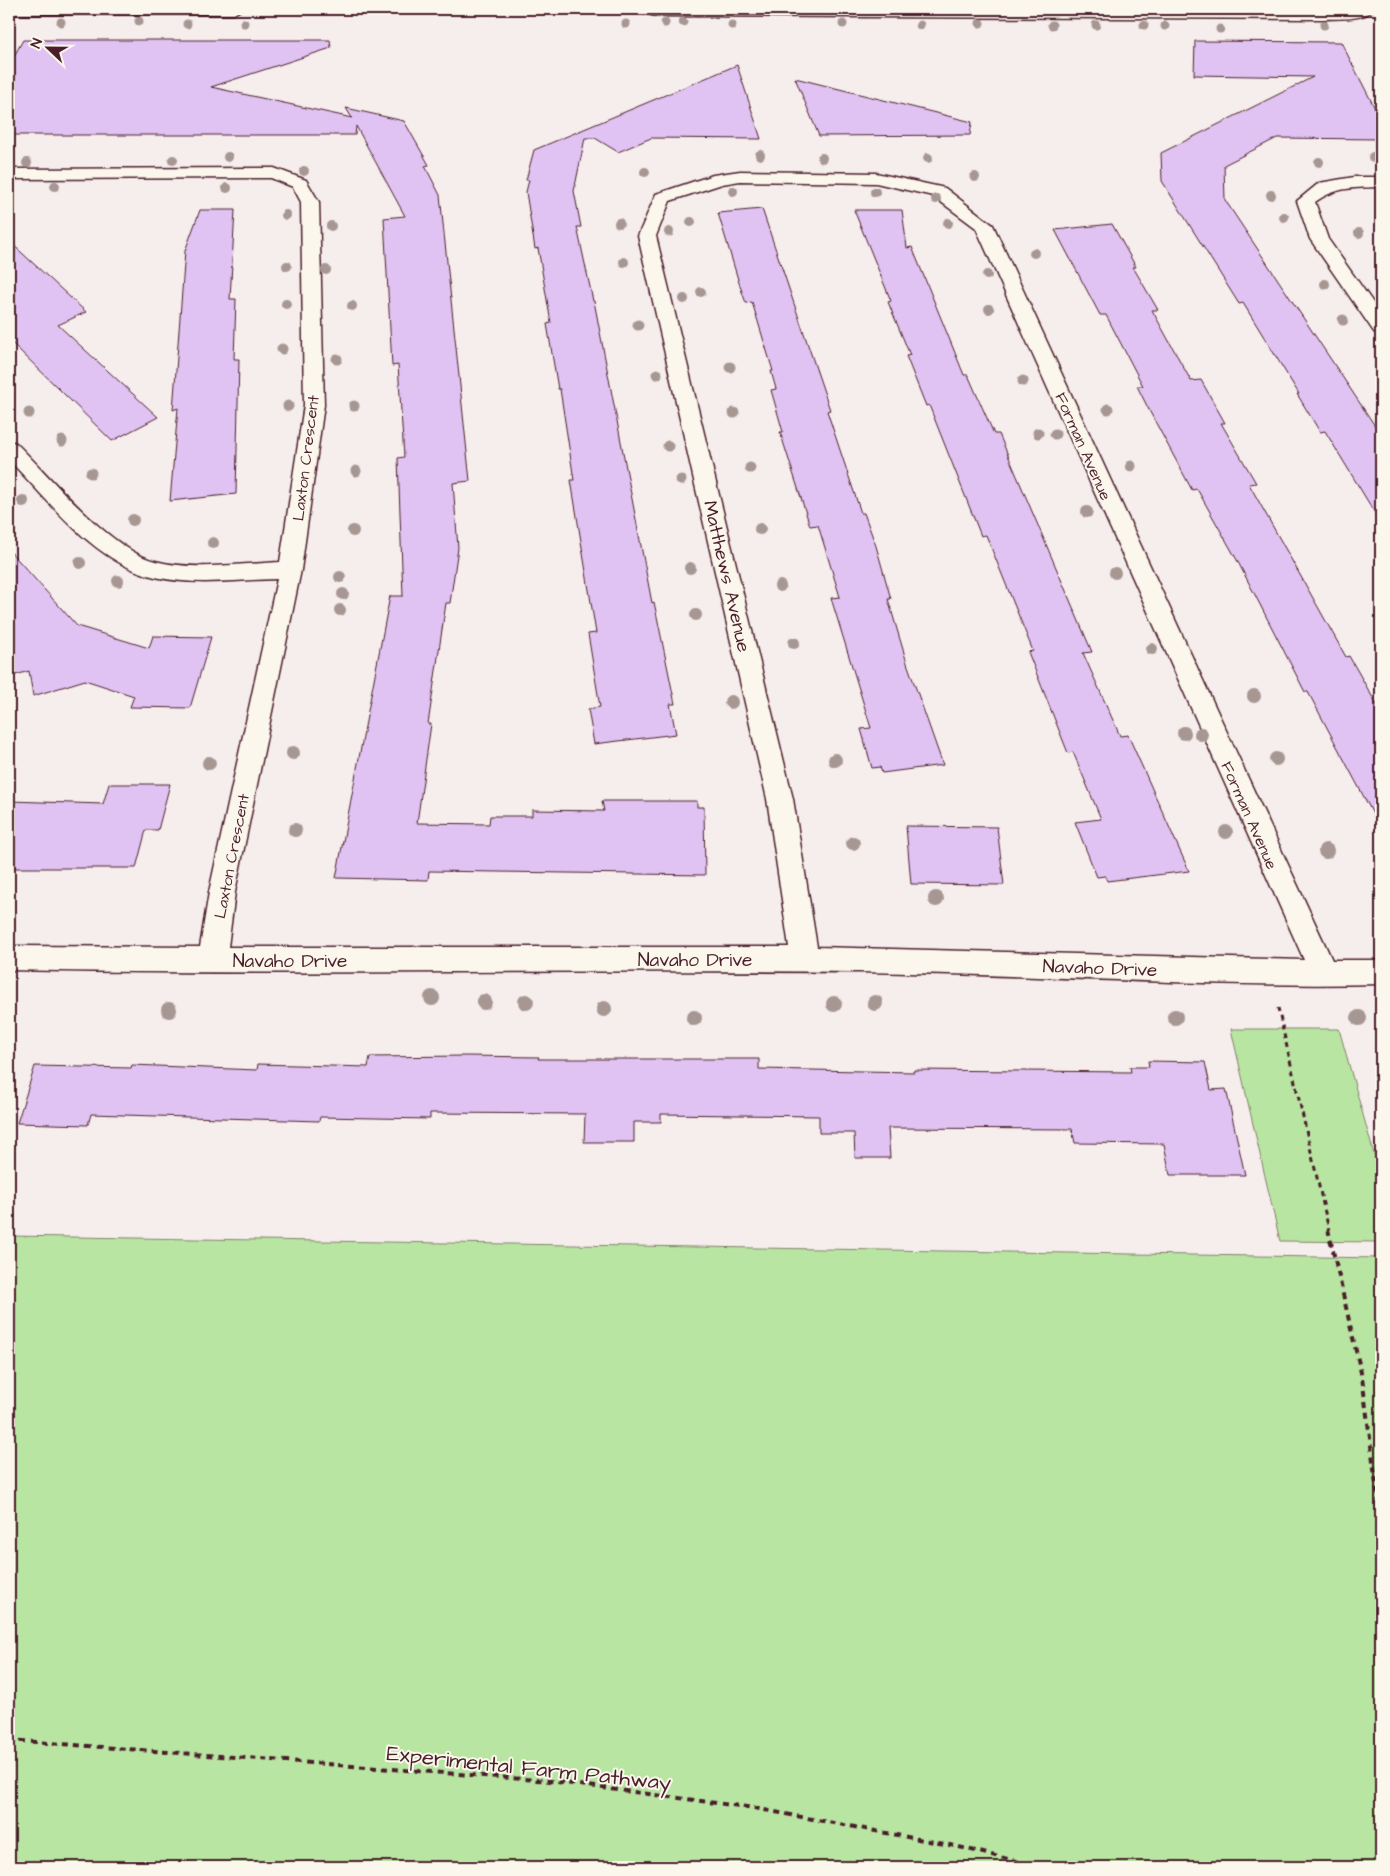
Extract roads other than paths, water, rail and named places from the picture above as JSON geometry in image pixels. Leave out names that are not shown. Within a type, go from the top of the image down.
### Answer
[{"type":"street","points":[[9,10],[234,9]]},
{"type":"street","points":[[646,9],[655,11],[1324,14],[1357,12],[1365,9]]},
{"type":"street","name":"Laxton Crescent","points":[[9,174],[274,173],[300,184],[310,202],[314,405],[290,570],[222,892],[212,960]]},
{"type":"street","name":"Forman Avenue","points":[[662,198],[719,179],[740,176],[876,178],[939,192],[984,225],[1324,973]]},
{"type":"street","points":[[1374,182],[1324,187],[1306,201],[1319,239],[1381,328]]},
{"type":"street","name":"Matthews Avenue","points":[[662,198],[647,236],[780,799],[805,959]]},
{"type":"street","points":[[9,448],[115,551],[144,566],[178,572],[290,570]]},
{"type":"street","name":"Navaho Drive","points":[[9,958],[212,960],[805,959],[1270,973],[1381,972]]}]
